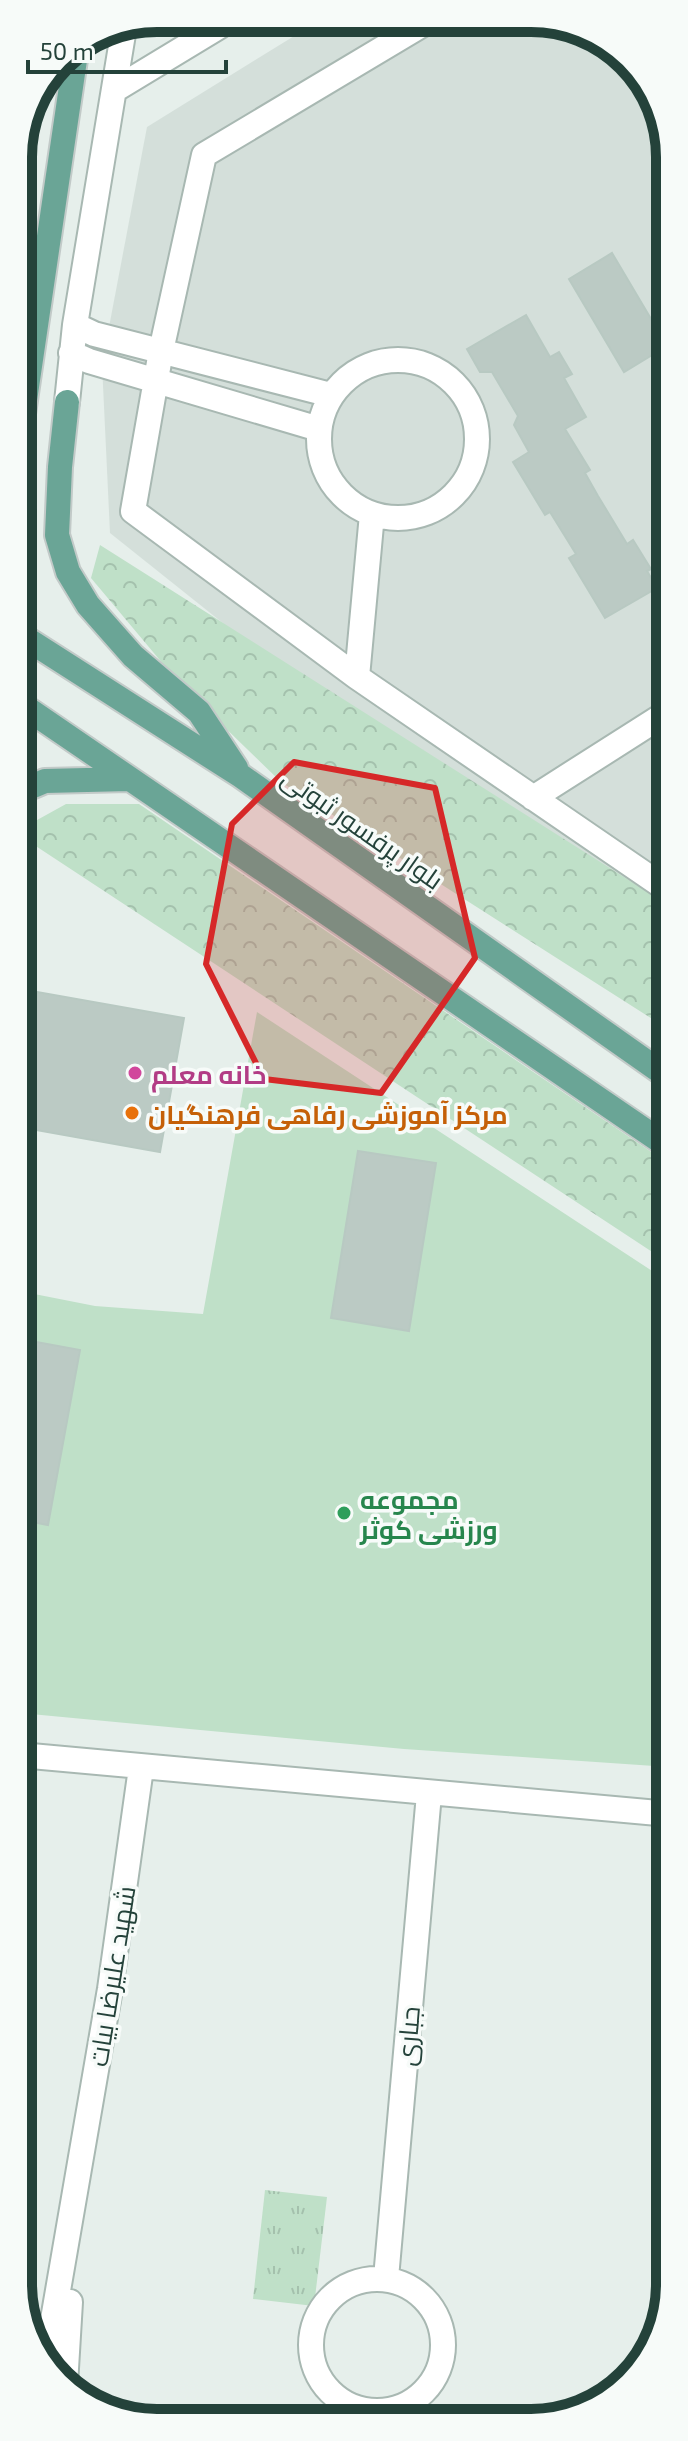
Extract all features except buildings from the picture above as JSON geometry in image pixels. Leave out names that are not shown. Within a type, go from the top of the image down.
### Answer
[{"type":"main road","points":[[32,352],[74,64]]},
{"type":"main road","points":[[67,402],[57,535],[68,572],[88,605],[133,656],[199,712],[241,776]]},
{"type":"main road","name":"بلوار پرفسور ثبوتی","points":[[32,642],[241,776],[656,1067]]},
{"type":"main road","points":[[32,712],[656,1138]]},
{"type":"main road","points":[[32,786],[45,781],[129,779]]},
{"type":"street","points":[[116,89],[210,32]]},
{"type":"street","points":[[410,32],[204,155],[161,351],[133,511],[357,677],[656,882]]},
{"type":"street","points":[[67,402],[75,325],[123,38]]},
{"type":"street","points":[[75,325],[94,334],[331,395]]},
{"type":"street","points":[[71,353],[319,429]]},
{"type":"street","points":[[401,359],[427,365],[451,379],[467,400],[476,426],[476,453],[466,479],[449,500],[426,513],[399,519],[372,514],[349,501],[330,481],[320,456],[319,429],[331,395],[350,375],[374,362],[401,359]]},
{"type":"street","points":[[357,677],[372,514]]},
{"type":"street","points":[[533,798],[656,720]]},
{"type":"street","points":[[32,1756],[656,1813]]},
{"type":"street","name":"شهید علیرضا بیات","points":[[49,2346],[110,1989],[141,1768]]},
{"type":"street","name":"جباری","points":[[386,2278],[429,1794]]},
{"type":"street","name":"شهید علیرضا بیات","points":[[66,2369],[78,2184]]},
{"type":"street","points":[[357,2409],[340,2402],[316,2375],[310,2339],[322,2305],[350,2283],[386,2278],[413,2288],[433,2309],[443,2336],[440,2365],[426,2390],[397,2409]]},
{"type":"highlighted area","points":[[294,762],[435,788],[475,958],[381,1093],[264,1079],[206,964],[232,824]]},
{"type":"shaded area","points":[[301,32],[556,34],[601,53],[635,87],[654,132],[656,157],[656,906],[303,687],[110,533],[102,364],[147,127]]},
{"type":"green space","points":[[100,545],[656,897],[656,1021],[281,782],[179,683],[91,578]]},
{"type":"green space","points":[[66,804],[139,804],[656,1155],[656,1254],[32,844],[32,823]]},
{"type":"green space","name":"مجموعه ورزشی کوثر","points":[[257,1012],[656,1273],[656,1766],[404,1749],[32,1714],[32,1294],[95,1306],[203,1314]]},
{"type":"green space","points":[[265,2190],[327,2197],[314,2306],[253,2299]]},
{"type":"place","name":"خانه معلم","points":[[135,1073]]},
{"type":"place","name":"مرکز آموزشی رفاهی فرهنگیان","points":[[132,1113]]},
{"type":"place","name":"مجموعه ورزشی کوثر","points":[[344,1513]]}]
